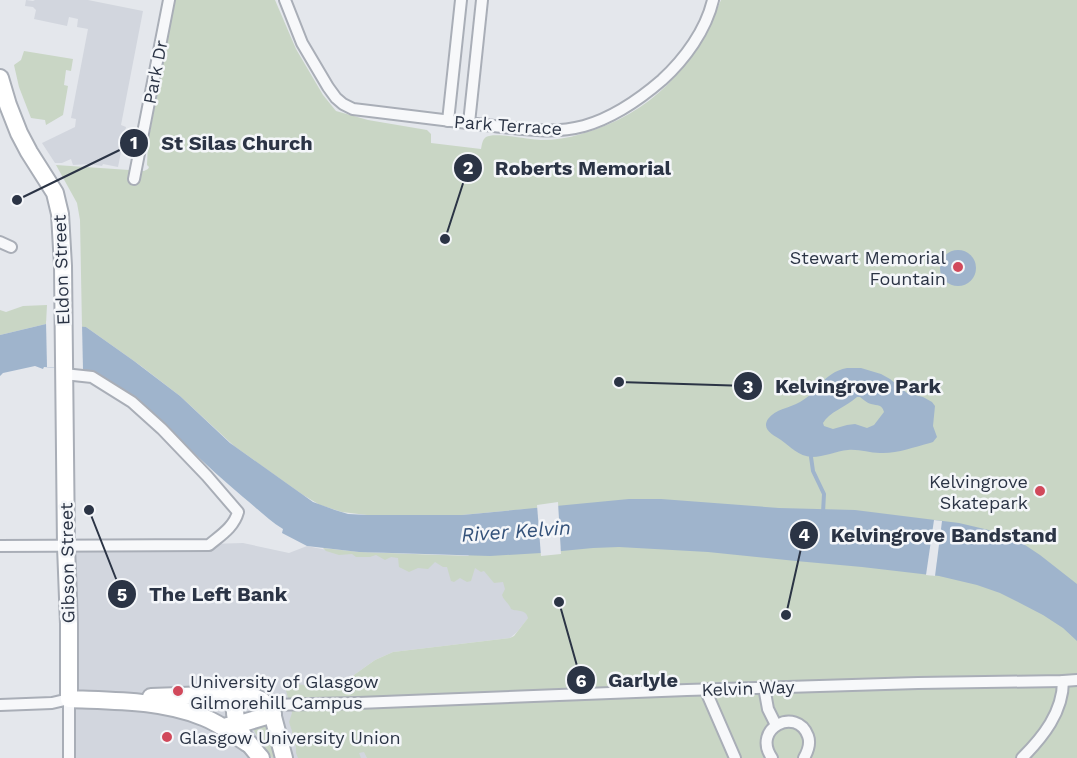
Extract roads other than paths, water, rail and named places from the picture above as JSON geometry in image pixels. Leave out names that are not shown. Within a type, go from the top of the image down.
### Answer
[{"type":"street","name":"Park Dr","points":[[134,179],[169,0]]},
{"type":"street","name":"Park Terrace","points":[[285,0],[303,43],[328,87],[343,104],[353,109],[531,130],[557,130],[586,126],[632,103],[678,63],[700,32],[713,0]]},
{"type":"street","points":[[448,121],[461,0]]},
{"type":"street","points":[[469,123],[482,0]]},
{"type":"street","name":"Eldon Street","points":[[0,78],[19,133],[55,193],[59,207],[62,238],[64,371]]},
{"type":"street","points":[[0,546],[209,545],[236,520],[238,512],[162,429],[132,402],[92,377],[64,371]]},
{"type":"street","name":"Gibson Street","points":[[64,371],[69,758]]},
{"type":"street","name":"Kelvin Way","points":[[230,726],[270,709],[311,704],[918,682],[1077,680]]},
{"type":"street","points":[[1022,758],[1055,716],[1061,702],[1063,681]]},
{"type":"street","points":[[764,687],[768,709],[776,725]]},
{"type":"street","points":[[705,689],[735,758]]},
{"type":"street","points":[[117,701],[158,696],[237,694],[252,696],[261,700],[270,709],[284,758]]},
{"type":"street","points":[[230,726],[237,694]]},
{"type":"street","points":[[0,705],[52,703],[69,699],[117,701],[176,708],[230,726],[261,758]]},
{"type":"street","points":[[772,758],[766,744],[767,737],[770,730],[782,722],[796,723],[802,727],[809,739],[805,755],[819,758]]},
{"type":"water","name":"Stewart Memorial Fountain","points":[[958,250],[971,255],[976,268],[971,281],[958,286],[945,281],[940,268],[945,255]]},
{"type":"water","name":"River Kelvin","points":[[46,324],[86,327],[180,396],[230,443],[313,502],[348,514],[462,515],[629,499],[661,499],[779,508],[855,510],[959,523],[993,531],[1022,543],[1077,584],[1077,641],[1063,628],[1043,615],[1000,593],[939,576],[708,552],[619,547],[490,556],[359,552],[307,546],[282,533],[283,529],[229,485],[133,396],[110,382],[82,370],[44,367],[43,369],[35,366],[3,373],[0,376],[0,335]]},
{"type":"water","points":[[861,368],[881,374],[907,393],[932,402],[935,406],[933,426],[937,437],[933,442],[905,450],[876,453],[848,450],[812,457],[799,453],[769,432],[766,423],[771,416],[807,398],[826,378],[839,370]],"holes":[[[860,397],[883,409],[884,412],[874,425],[867,428],[855,424],[833,429],[824,426],[823,423],[829,416]]]},
{"type":"waterway","points":[[811,457],[813,471],[824,494],[823,513]]},
{"type":"place","name":"St Silas Church","points":[[17,200]]},
{"type":"place","name":"Roberts Memorial","points":[[445,239]]},
{"type":"place","name":"Stewart Memorial Fountain","points":[[958,267]]},
{"type":"place","name":"Kelvingrove Park","points":[[619,382]]},
{"type":"place","name":"Kelvingrove Skatepark","points":[[1040,491]]},
{"type":"place","name":"The Left Bank","points":[[89,510]]},
{"type":"place","name":"Garlyle","points":[[559,602]]},
{"type":"place","name":"Kelvingrove Bandstand","points":[[786,615]]},
{"type":"place","name":"University of Glasgow Gilmorehill Campus","points":[[178,691]]},
{"type":"place","name":"Glasgow University Union","points":[[167,737]]}]
